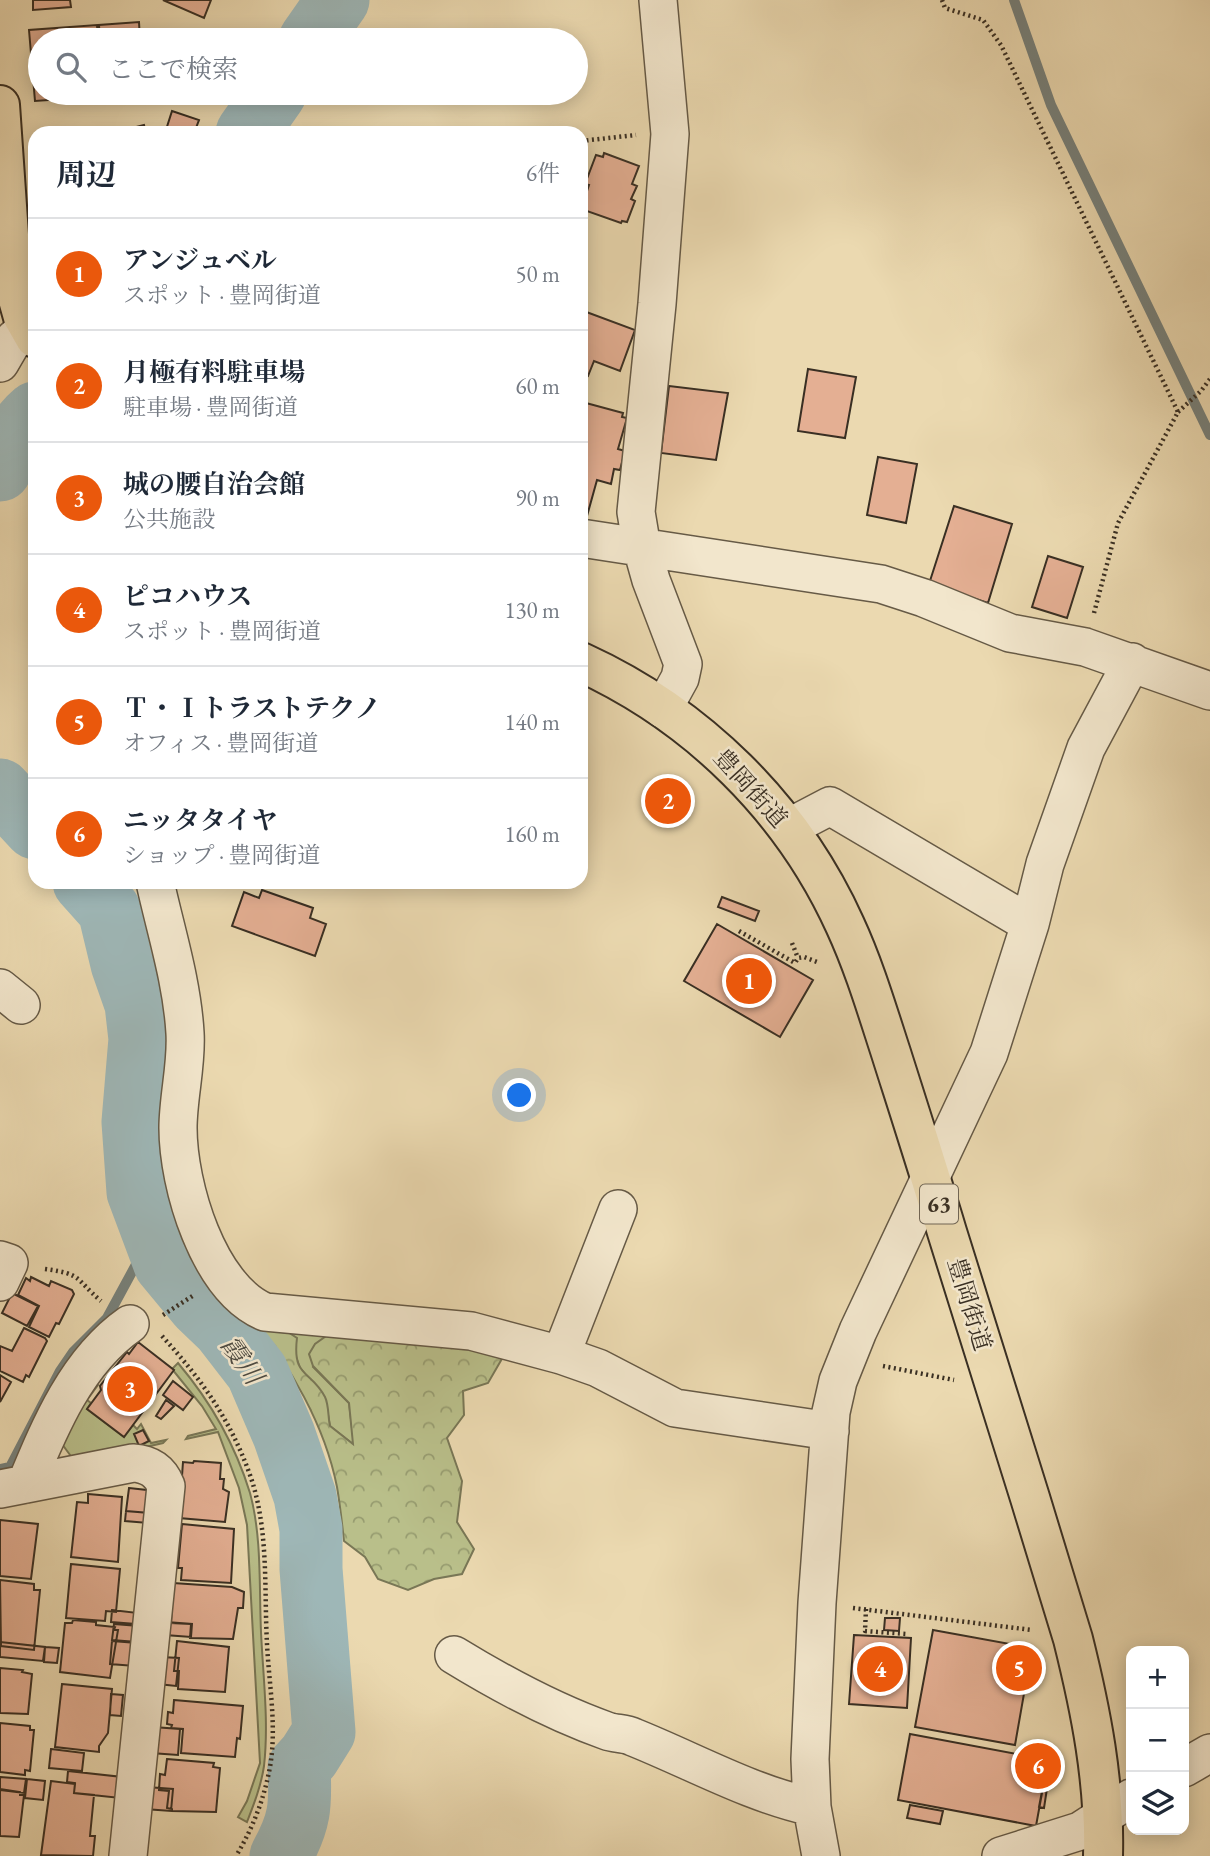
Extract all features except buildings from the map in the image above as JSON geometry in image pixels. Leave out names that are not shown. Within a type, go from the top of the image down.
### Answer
[{"type":"main road","points":[[0,105],[5,260],[28,323]]},
{"type":"main road","name":"豊岡街道","points":[[588,665],[663,709],[734,765],[788,828],[831,896],[856,951],[931,1178],[1073,1639],[1092,1720],[1117,1806],[1103,1856]]},
{"type":"street","points":[[658,0],[670,134],[657,304],[636,512],[642,548],[667,628],[683,664],[680,678],[663,709]]},
{"type":"street","points":[[0,363],[14,340],[28,335]]},
{"type":"street","points":[[588,539],[881,584],[924,598],[1010,633],[1085,647],[1210,691]]},
{"type":"street","points":[[821,1856],[812,1807],[810,1759],[817,1603],[831,1412],[845,1359],[989,1052],[1030,924],[1045,864],[1086,748],[1132,662]]},
{"type":"street","points":[[788,828],[830,806],[1030,924]]},
{"type":"street","points":[[157,889],[172,946],[185,1034],[178,1129],[186,1190],[201,1237],[232,1285],[249,1303],[265,1312],[471,1331],[561,1355],[598,1368],[675,1408],[830,1431]]},
{"type":"street","points":[[561,1355],[618,1209]]},
{"type":"street","points":[[13,1486],[48,1433],[81,1375],[105,1347],[150,1325]]},
{"type":"street","points":[[13,1486],[133,1463],[142,1464],[157,1472],[166,1486],[128,1856]]},
{"type":"street","points":[[454,1655],[506,1687],[610,1732],[629,1735],[730,1779],[787,1801],[812,1807]]},
{"type":"street","points":[[1189,1765],[1210,1753]]},
{"type":"street","points":[[1001,1856],[1080,1830],[1117,1806]]},
{"type":"path","points":[[942,0],[946,8],[983,20],[1001,45],[1178,412]]},
{"type":"path","points":[[588,140],[670,134]]},
{"type":"path","points":[[1085,647],[1118,523],[1178,412],[1210,379]]},
{"type":"path","points":[[739,930],[795,963],[798,958],[804,957],[824,964]]},
{"type":"path","points":[[792,943],[798,958]]},
{"type":"path","points":[[3,1268],[66,1272],[81,1280],[93,1294]]},
{"type":"path","points":[[204,1288],[150,1325],[202,1381],[225,1418],[250,1476],[261,1521],[272,1740],[270,1765],[260,1807],[236,1856]]},
{"type":"path","points":[[845,1359],[961,1381]]},
{"type":"path","points":[[817,1603],[1035,1630]]},
{"type":"path","points":[[866,1609],[864,1631],[907,1634]]},
{"type":"green space","points":[[250,1318],[271,1321],[297,1338],[297,1360],[325,1397],[330,1426],[353,1444],[349,1403],[313,1366],[309,1354],[315,1344],[329,1334],[507,1350],[488,1383],[463,1391],[464,1415],[447,1438],[462,1481],[457,1522],[474,1549],[462,1574],[434,1579],[408,1590],[378,1579],[365,1557],[344,1541],[337,1487],[315,1419],[279,1355]]},
{"type":"green space","points":[[271,1321],[342,1327],[313,1367],[349,1403],[354,1445],[330,1426],[325,1398],[300,1368],[295,1354]]},
{"type":"green space","points":[[178,1363],[211,1408],[229,1441],[244,1475],[254,1510],[259,1562],[266,1733],[261,1781],[247,1822],[238,1817],[247,1801],[260,1763],[247,1525],[239,1488],[218,1432],[186,1439],[188,1436],[216,1429],[202,1406],[172,1369]]},
{"type":"green space","points":[[94,1382],[98,1385],[87,1400],[91,1403],[87,1409],[123,1436],[133,1425],[137,1429],[141,1424],[151,1443],[166,1440],[163,1443],[76,1463],[59,1440]]},
{"type":"waterway","name":"霞川","points":[[318,28],[338,0]]},
{"type":"waterway","points":[[1014,0],[1051,105],[1210,435]]},
{"type":"waterway","name":"霞川","points":[[252,126],[267,105]]},
{"type":"waterway","name":"霞川","points":[[0,470],[10,447],[28,420]]},
{"type":"waterway","name":"霞川","points":[[0,790],[28,820]]},
{"type":"waterway","name":"霞川","points":[[90,889],[109,910],[122,964],[136,1004],[140,1039],[133,1122],[138,1192],[165,1264],[199,1305],[223,1328],[257,1372],[284,1435],[305,1496],[311,1529],[311,1569],[324,1732],[299,1767],[298,1813],[281,1856]]},
{"type":"waterway","points":[[0,1469],[10,1467],[60,1371],[73,1352],[107,1318],[139,1259],[156,1240]]},
{"type":"place","name":"月極有料駐車場","points":[[668,801]]},
{"type":"place","name":"アンジュベル","points":[[749,981]]},
{"type":"place","name":"城の腰自治会館","points":[[130,1389]]},
{"type":"place","name":"Ｔ・Ｉトラストテクノ","points":[[1019,1668]]},
{"type":"place","name":"ピコハウス","points":[[880,1669]]},
{"type":"place","name":"ニッタタイヤ","points":[[1038,1766]]}]
